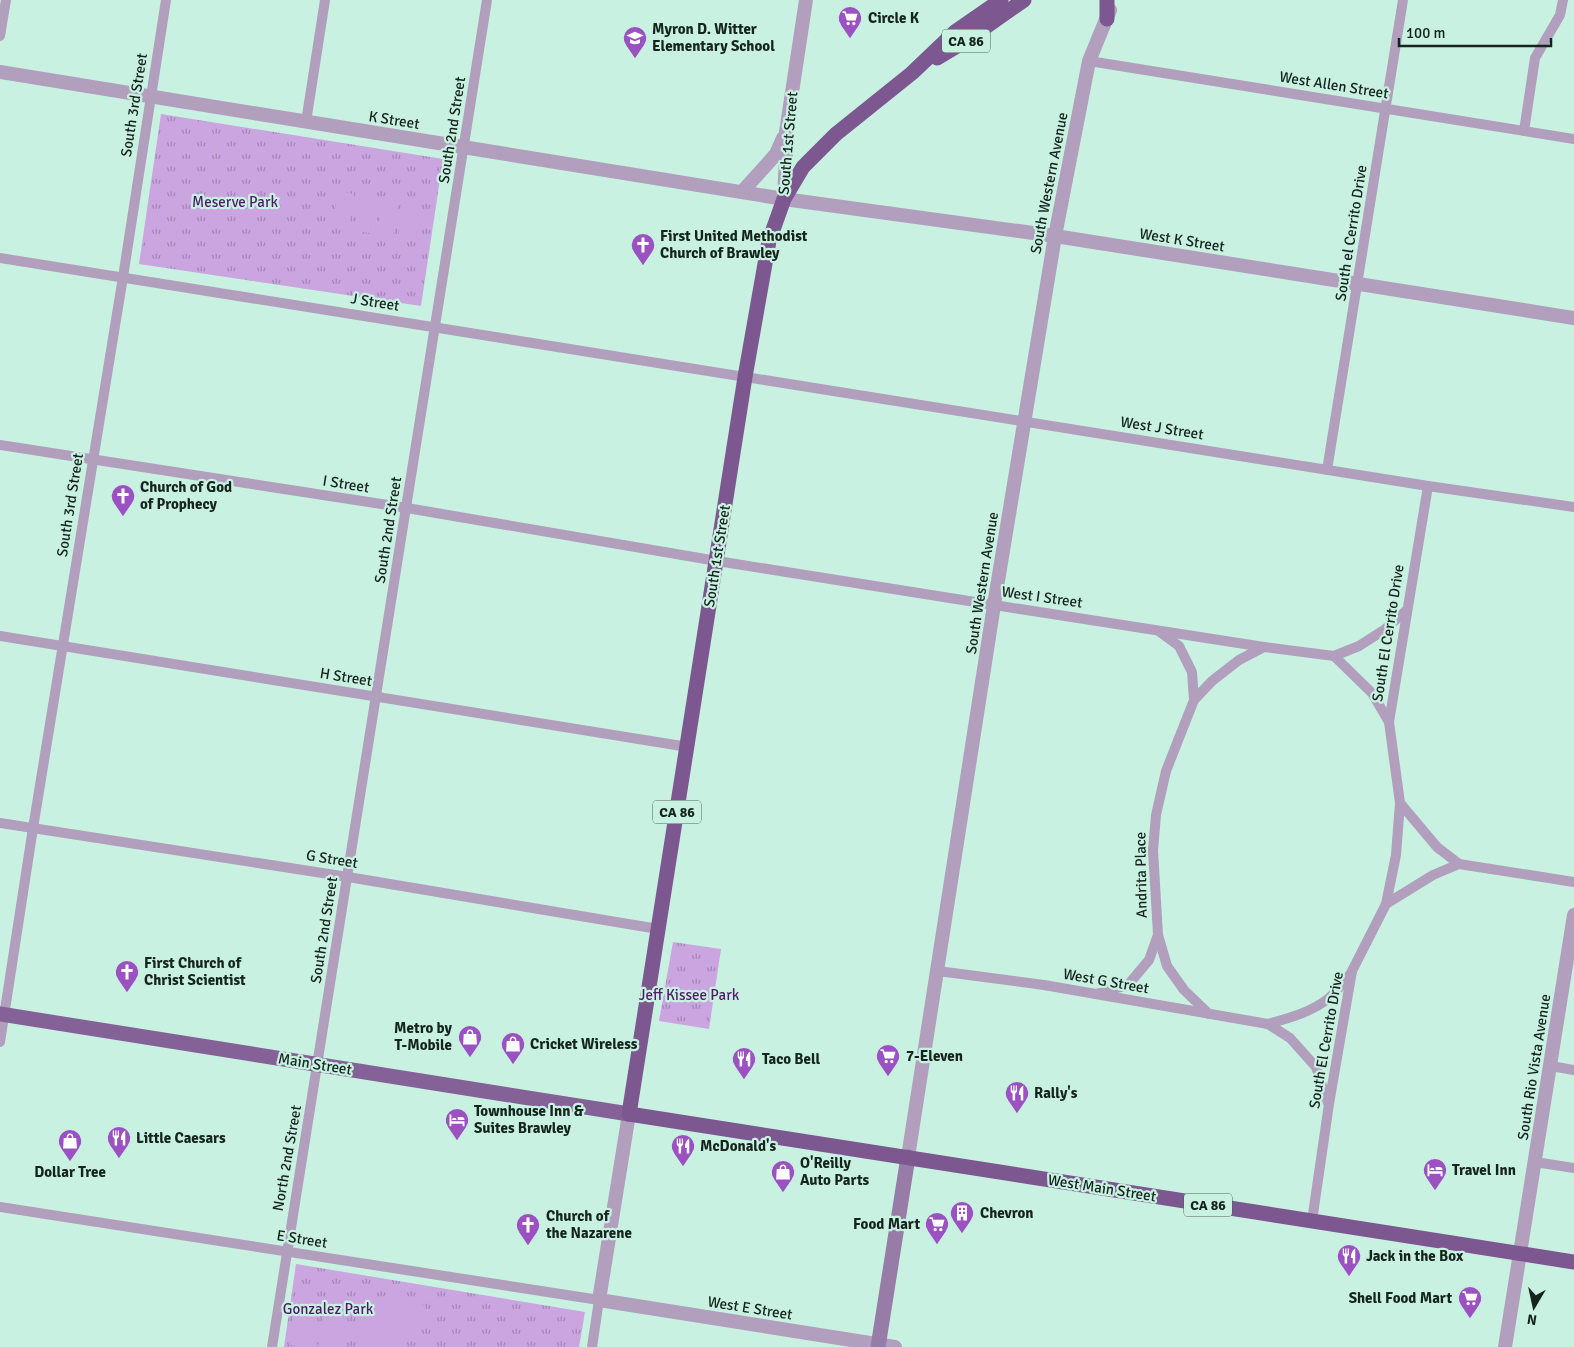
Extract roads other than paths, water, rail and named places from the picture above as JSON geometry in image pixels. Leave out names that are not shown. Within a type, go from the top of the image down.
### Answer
[{"type":"highway","name":"CA 86","points":[[784,199],[803,167],[836,134],[912,73],[955,32],[1000,0]]},
{"type":"highway","name":"CA 86","points":[[912,73],[967,40],[1024,0]]},
{"type":"highway","points":[[1107,0],[1107,19]]},
{"type":"highway","name":"South 1st Street","points":[[629,1114],[745,377],[769,241],[784,199]]},
{"type":"highway","name":"West Main Street","points":[[629,1114],[1574,1262]]},
{"type":"main road","name":"Main Street","points":[[2,1014],[629,1114]]},
{"type":"main road","points":[[878,1346],[908,1157]]},
{"type":"street","points":[[0,36],[6,0]]},
{"type":"street","name":"South 3rd Street","points":[[0,1042],[2,1014],[123,277],[166,0]]},
{"type":"street","points":[[306,122],[325,0]]},
{"type":"street","name":"South 2nd Street","points":[[318,1064],[487,0]]},
{"type":"street","name":"South 1st Street","points":[[784,199],[786,132],[806,0]]},
{"type":"street","name":"South Western Avenue","points":[[908,1157],[994,605],[1055,236],[1089,61],[1114,0]]},
{"type":"street","name":"South Western Avenue","points":[[1107,19],[1120,0]]},
{"type":"street","name":"South el Cerrito Drive","points":[[1327,470],[1359,284],[1403,0]]},
{"type":"street","points":[[1524,131],[1535,58],[1560,15],[1563,0]]},
{"type":"street","name":"West Allen Street","points":[[1089,61],[1574,139]]},
{"type":"street","name":"K Street","points":[[0,72],[784,199]]},
{"type":"street","points":[[742,192],[776,154],[786,132]]},
{"type":"street","name":"West K Street","points":[[784,199],[1055,236],[1574,318]]},
{"type":"street","name":"J Street","points":[[0,258],[745,377]]},
{"type":"street","name":"West J Street","points":[[745,377],[1428,486],[1574,507]]},
{"type":"street","name":"I Street","points":[[0,445],[407,508],[717,561]]},
{"type":"street","name":"South El Cerrito Drive","points":[[1312,1221],[1329,1104],[1352,971],[1386,904],[1396,855],[1400,803],[1389,722],[1428,486]]},
{"type":"street","name":"West I Street","points":[[717,561],[1264,647],[1334,656],[1358,646],[1384,630],[1407,610]]},
{"type":"street","name":"Andrita Place","points":[[1158,630],[1179,646],[1192,672],[1194,700]]},
{"type":"street","name":"H Street","points":[[0,636],[688,747]]},
{"type":"street","name":"Andrita Place","points":[[1210,1014],[1184,990],[1168,966],[1158,935],[1153,850],[1156,815],[1166,771],[1194,700],[1218,676],[1239,660],[1264,647]]},
{"type":"street","points":[[1334,656],[1372,694],[1389,722]]},
{"type":"street","points":[[1400,803],[1437,847],[1459,864],[1574,882]]},
{"type":"street","name":"G Street","points":[[0,823],[348,877],[658,929]]},
{"type":"street","points":[[1386,904],[1433,875],[1459,864]]},
{"type":"street","name":"South Rio Vista Avenue","points":[[1505,1347],[1574,915]]},
{"type":"street","name":"Andrita Place","points":[[1093,994],[1128,985],[1149,960],[1158,935]]},
{"type":"street","name":"West G Street","points":[[1268,1024],[1302,1014],[1330,998],[1352,971]]},
{"type":"street","name":"West G Street","points":[[938,972],[1044,985],[1268,1024],[1290,1038],[1316,1067],[1329,1104]]},
{"type":"street","name":"North 2nd Street","points":[[272,1347],[318,1064]]},
{"type":"street","points":[[1551,1066],[1574,1070]]},
{"type":"street","points":[[592,1347],[629,1114]]},
{"type":"street","points":[[1535,1162],[1574,1168]]},
{"type":"street","name":"E Street","points":[[0,1207],[599,1300]]},
{"type":"street","name":"West E Street","points":[[599,1300],[878,1346],[895,1347]]},
{"type":"place","name":"Circle K","points":[[850,39]]},
{"type":"place","name":"Myron D. Witter Elementary School","points":[[635,59]]},
{"type":"place","name":"First United Methodist Church of Brawley","points":[[643,266]]},
{"type":"place","name":"Church of God of Prophecy","points":[[123,517]]},
{"type":"place","name":"First Church of Christ Scientist","points":[[127,993]]},
{"type":"place","name":"Metro by T-Mobile","points":[[470,1058]]},
{"type":"place","name":"Cricket Wireless","points":[[513,1065]]},
{"type":"place","name":"7-Eleven","points":[[888,1077]]},
{"type":"place","name":"Taco Bell","points":[[744,1080]]},
{"type":"place","name":"Rally's","points":[[1017,1114]]},
{"type":"place","name":"Townhouse Inn & Suites Brawley","points":[[457,1141]]},
{"type":"place","name":"Little Caesars","points":[[119,1159]]},
{"type":"place","name":"Dollar Tree","points":[[70,1162]]},
{"type":"place","name":"McDonald's","points":[[683,1167]]},
{"type":"place","name":"Travel Inn","points":[[1435,1191]]},
{"type":"place","name":"O'Reilly Auto Parts","points":[[783,1193]]},
{"type":"place","name":"Chevron","points":[[962,1234]]},
{"type":"place","name":"Food Mart","points":[[937,1245]]},
{"type":"place","name":"Church of the Nazarene","points":[[528,1246]]},
{"type":"place","name":"Jack in the Box","points":[[1349,1277]]},
{"type":"place","name":"Shell Food Mart","points":[[1470,1319]]},
{"type":"park label","name":"Meserve Park","points":[[235,202]]},
{"type":"park label","name":"Jeff Kissee Park","points":[[689,995]]},
{"type":"park label","name":"Gonzalez Park","points":[[328,1309]]}]
